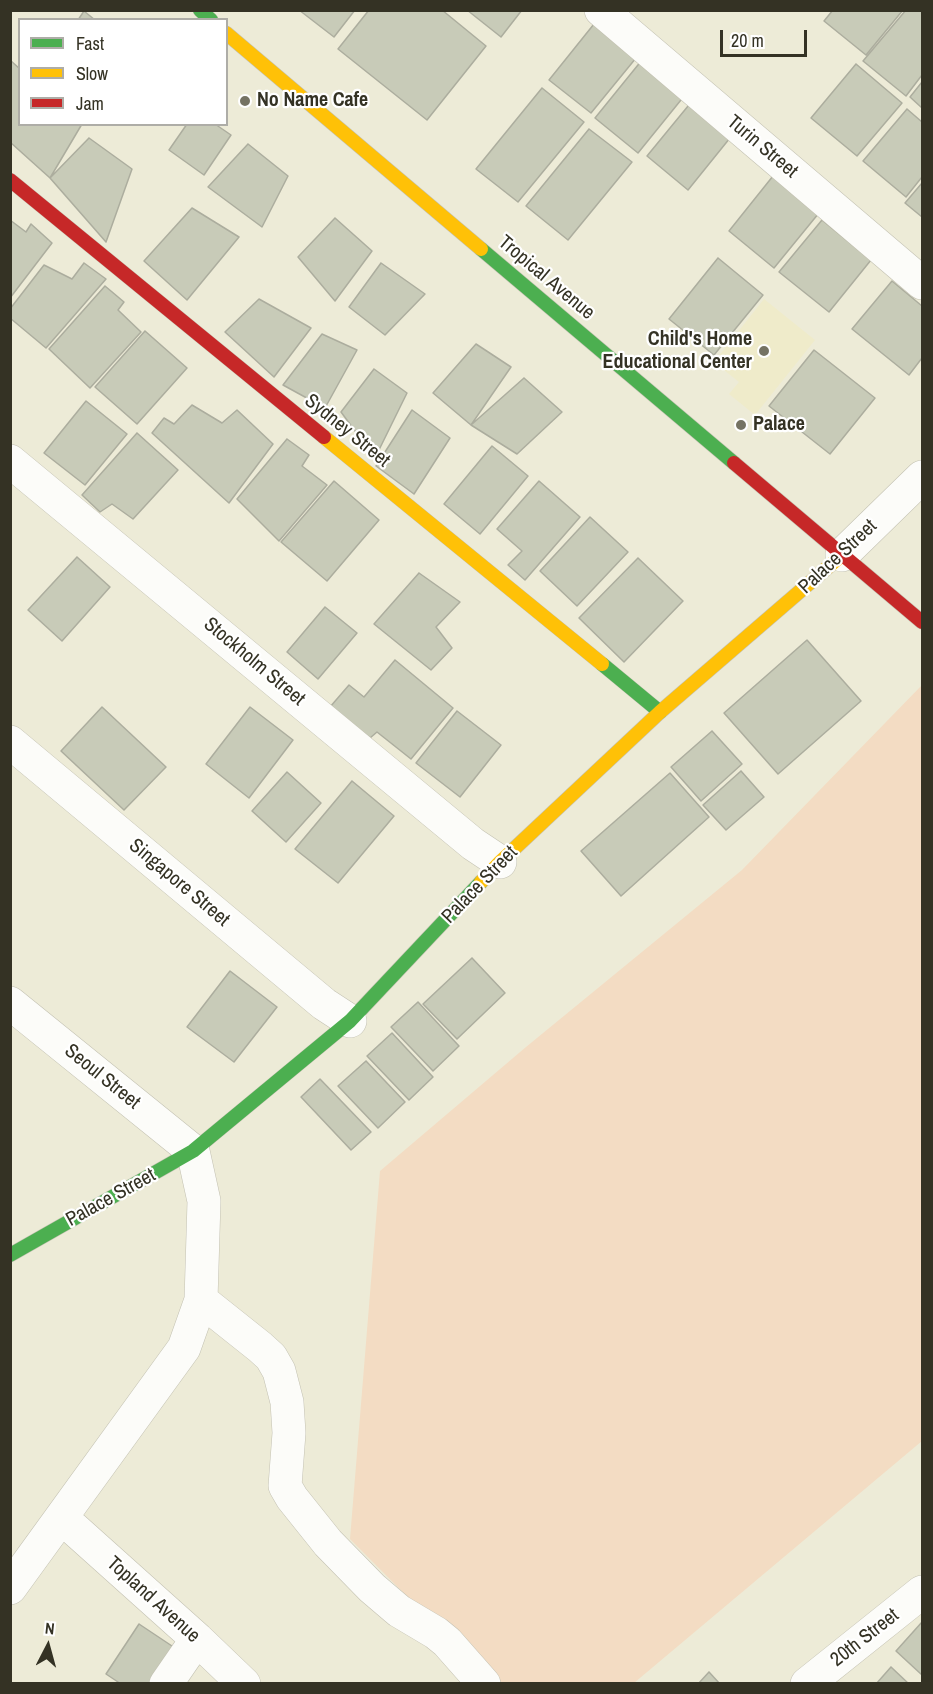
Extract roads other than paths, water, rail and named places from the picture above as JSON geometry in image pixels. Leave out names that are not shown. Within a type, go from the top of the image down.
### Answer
[{"type":"street","name":"Turin Street","points":[[601,10],[922,283]]},
{"type":"street","name":"Tropical Avenue","points":[[228,35],[922,622]]},
{"type":"street","name":"Sydney Street","points":[[10,180],[660,712]]},
{"type":"street","name":"Stockholm Street","points":[[10,461],[473,844],[500,862]]},
{"type":"street","name":"Palace Street","points":[[10,1255],[194,1151],[350,1021],[500,862],[660,712],[842,555],[922,477]]},
{"type":"street","name":"Singapore Street","points":[[10,742],[324,1004],[350,1021]]},
{"type":"street","name":"Seoul Street","points":[[10,1003],[194,1151]]},
{"type":"street","points":[[10,1588],[184,1348],[201,1300],[204,1201],[194,1151]]},
{"type":"street","points":[[201,1300],[261,1347],[271,1357],[279,1371],[287,1402],[289,1433],[285,1486],[292,1498],[328,1543],[372,1588],[399,1611],[447,1642],[484,1683]]},
{"type":"street","name":"Topland Avenue","points":[[62,1518],[244,1683]]},
{"type":"street","name":"20th Street","points":[[807,1683],[922,1592]]},
{"type":"street","points":[[166,1683],[196,1639]]},
{"type":"place","name":"No Name Cafe","points":[[245,101]]},
{"type":"place","name":"Child's Home Educational Center","points":[[764,351]]},
{"type":"place","name":"Palace","points":[[741,425]]}]
